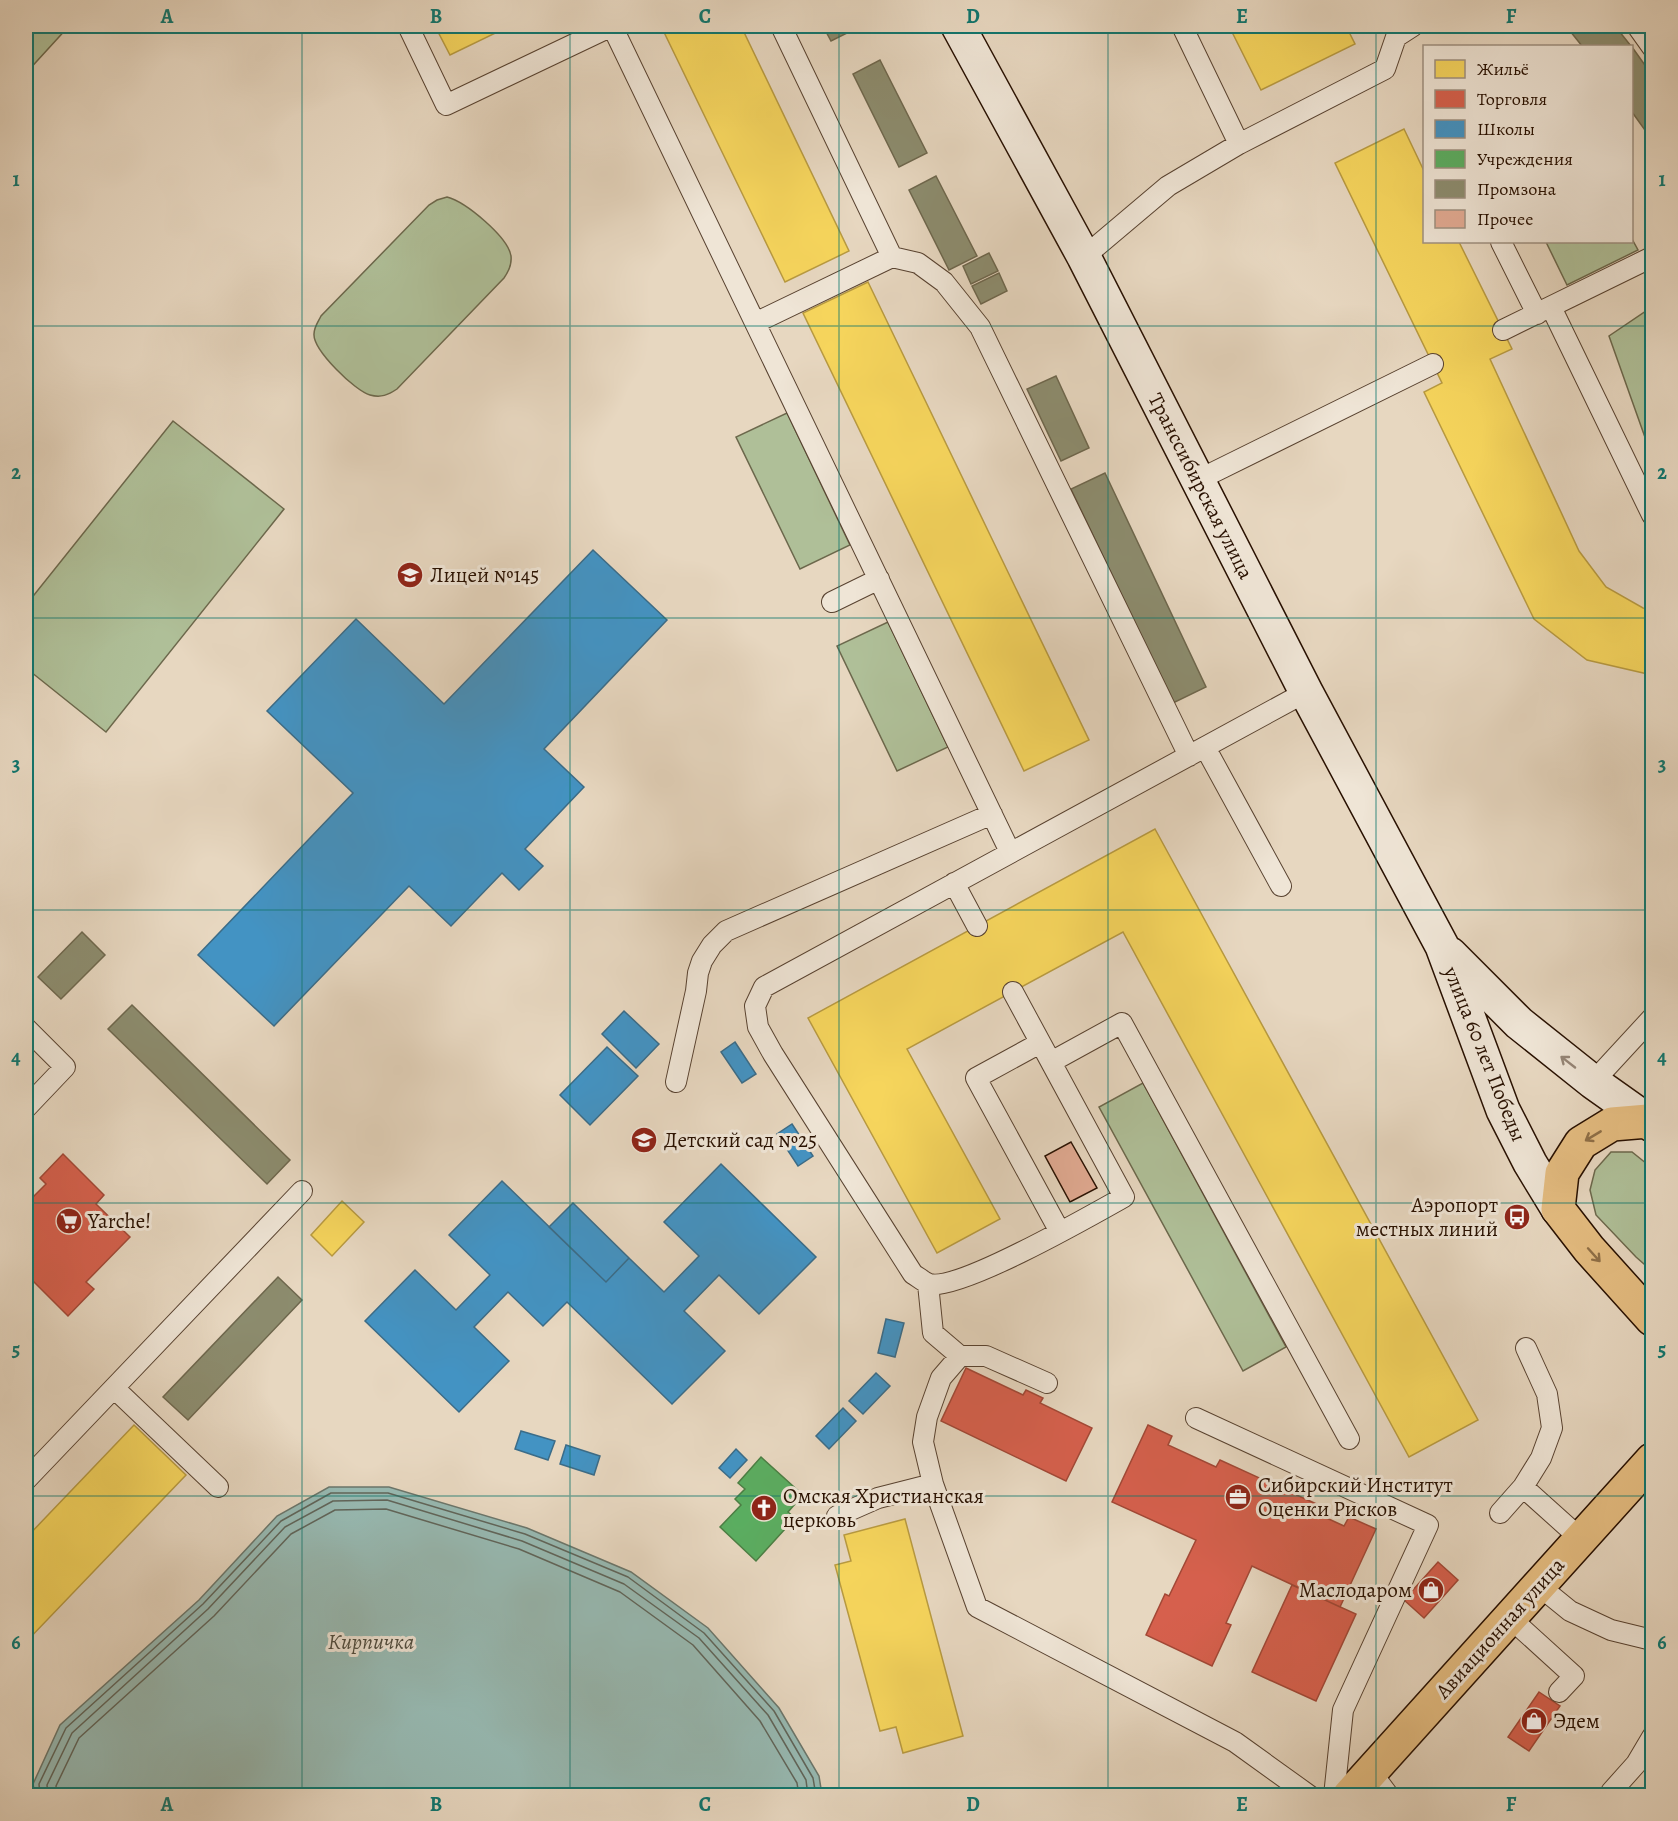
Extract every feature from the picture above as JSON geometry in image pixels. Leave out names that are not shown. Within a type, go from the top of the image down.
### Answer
[{"type":"main road","name":"Транссибирская улица","points":[[958,26],[1084,257],[1306,692],[1442,946]]},
{"type":"main road","name":"улица 60 лет Победы","points":[[1442,946],[1519,1023],[1593,1082],[1650,1123]]},
{"type":"main road","name":"улица 60 лет Победы","points":[[1442,946],[1503,1110],[1530,1163],[1558,1209],[1588,1249],[1653,1319]]},
{"type":"main road","name":"улица 60 лет Победы","points":[[1558,1209],[1562,1173],[1581,1143],[1612,1124],[1650,1123]]},
{"type":"main road","name":"Авиационная улица","points":[[1349,1796],[1380,1784],[1509,1617],[1653,1460]]},
{"type":"lane","points":[[408,26],[446,105],[612,26],[1010,852]]},
{"type":"lane","points":[[781,26],[892,257]]},
{"type":"lane","points":[[1182,26],[1239,144]]},
{"type":"lane","points":[[1084,257],[1168,186],[1239,144],[1385,69],[1393,31],[1413,26]]},
{"type":"lane","points":[[1637,26],[1653,47]]},
{"type":"lane","points":[[1502,243],[1544,310],[1653,515]]},
{"type":"lane","points":[[755,323],[892,257],[918,262],[944,282],[980,327],[1197,751],[1281,886]]},
{"type":"lane","points":[[1503,330],[1653,257]]},
{"type":"lane","points":[[1198,480],[1433,364]]},
{"type":"lane","points":[[832,602],[879,579]]},
{"type":"lane","points":[[1013,992],[1124,1197],[1041,1243],[983,1269],[946,1283],[928,1284],[913,1274],[758,1027],[755,1006],[764,987],[1306,692]]},
{"type":"lane","points":[[676,1082],[698,973],[712,945],[726,931],[992,814]]},
{"type":"lane","points":[[954,883],[977,926]]},
{"type":"lane","points":[[1593,1082],[1653,1018]]},
{"type":"lane","points":[[1051,1062],[1122,1023],[1349,1439]]},
{"type":"lane","points":[[26,1028],[65,1067],[26,1108]]},
{"type":"lane","points":[[1040,1043],[976,1078],[1060,1232]]},
{"type":"lane","points":[[26,1480],[302,1191]]},
{"type":"lane","points":[[928,1284],[933,1333],[960,1356],[986,1356],[1047,1383]]},
{"type":"lane","points":[[1500,1513],[1523,1487],[1541,1458],[1552,1428],[1546,1394],[1526,1348]]},
{"type":"lane","points":[[960,1356],[941,1378],[927,1417],[923,1442],[933,1484],[977,1607],[1235,1742],[1310,1796]]},
{"type":"lane","points":[[114,1388],[218,1487]]},
{"type":"lane","points":[[1196,1418],[1428,1524],[1343,1710],[1334,1796]]},
{"type":"lane","points":[[837,1516],[878,1498],[933,1484]]},
{"type":"lane","points":[[1523,1487],[1581,1539]]},
{"type":"lane","points":[[1538,1585],[1570,1611],[1611,1629],[1653,1640]]},
{"type":"lane","points":[[1509,1617],[1574,1676],[1559,1692]]},
{"type":"lane","points":[[1611,1792],[1636,1764],[1653,1737]]},
{"type":"green space","points":[[26,26],[69,26],[26,73]]},
{"type":"green space","points":[[447,197],[475,213],[502,239],[511,256],[510,268],[504,278],[397,389],[384,395],[370,395],[345,378],[327,359],[316,341],[315,327],[321,316],[429,205]]},
{"type":"green space","points":[[1633,241],[1638,250],[1567,285],[1546,243],[1633,243]]},
{"type":"green space","points":[[1652,307],[1652,457],[1609,336]]},
{"type":"green space","points":[[787,413],[850,545],[800,569],[736,437]]},
{"type":"green space","points":[[173,421],[284,509],[106,732],[26,668],[26,605]]},
{"type":"green space","points":[[888,622],[948,747],[897,771],[837,646]]},
{"type":"green space","points":[[1143,1083],[1286,1347],[1243,1371],[1099,1107]]},
{"type":"green space","points":[[1611,1152],[1632,1152],[1652,1168],[1652,1271],[1596,1215],[1590,1190],[1595,1170]]},
{"type":"water","name":"Кирпичка","points":[[329,1487],[389,1487],[527,1528],[631,1572],[708,1628],[779,1708],[819,1776],[822,1795],[35,1795],[33,1784],[60,1725],[199,1600],[277,1516]]},
{"type":"building: Жильё","points":[[435,26],[510,26],[450,55]]},
{"type":"building: Жильё","points":[[661,26],[741,26],[849,251],[785,282]]},
{"type":"building: Жильё","points":[[1229,26],[1346,26],[1355,44],[1261,90]]},
{"type":"building: Жильё","points":[[1404,129],[1423,169],[1423,243],[1459,243],[1512,349],[1490,359],[1579,551],[1606,587],[1643,608],[1652,609],[1652,675],[1587,660],[1534,619],[1424,392],[1442,383],[1335,163]]},
{"type":"building: Жильё","points":[[868,282],[1089,740],[1024,771],[803,313]]},
{"type":"building: Жильё","points":[[1155,829],[1478,1420],[1409,1457],[1123,932],[907,1049],[1000,1219],[937,1253],[808,1018]]},
{"type":"building: Жильё","points":[[342,1201],[364,1222],[332,1256],[311,1235]]},
{"type":"building: Жильё","points":[[134,1425],[186,1475],[26,1642],[26,1538]]},
{"type":"building: Жильё","points":[[905,1519],[963,1736],[903,1753],[896,1727],[880,1731],[835,1565],[851,1561],[844,1535]]},
{"type":"building: Торговля","name":"Yarche!","points":[[63,1154],[104,1195],[96,1204],[130,1237],[86,1282],[94,1289],[68,1316],[27,1275],[26,1277],[26,1204],[46,1184],[40,1178]]},
{"type":"building: Торговля","points":[[966,1368],[1023,1395],[1026,1390],[1043,1398],[1040,1403],[1092,1428],[1066,1481],[941,1421]]},
{"type":"building: Торговля","points":[[1148,1425],[1172,1436],[1168,1445],[1216,1467],[1220,1460],[1323,1507],[1320,1515],[1344,1526],[1349,1517],[1376,1529],[1340,1607],[1252,1566],[1226,1623],[1231,1625],[1212,1666],[1146,1635],[1165,1594],[1169,1596],[1196,1540],[1112,1502]]},
{"type":"building: Торговля","name":"Маслодаром","points":[[1438,1562],[1458,1580],[1424,1618],[1404,1600]]},
{"type":"building: Торговля","points":[[1292,1585],[1356,1614],[1316,1701],[1252,1672]]},
{"type":"building: Торговля","points":[[1539,1692],[1560,1706],[1529,1751],[1508,1737]]},
{"type":"building: Школы","points":[[593,550],[667,620],[544,749],[584,787],[525,849],[543,866],[519,890],[502,873],[451,926],[409,886],[274,1026],[198,955],[353,793],[267,711],[356,619],[444,704]]},
{"type":"building: Школы","points":[[624,1011],[659,1044],[636,1068],[602,1034]]},
{"type":"building: Школы","points":[[735,1042],[756,1074],[742,1083],[721,1052]]},
{"type":"building: Школы","points":[[607,1047],[638,1076],[590,1125],[560,1095]]},
{"type":"building: Школы","points":[[792,1124],[813,1156],[798,1166],[777,1134]]},
{"type":"building: Школы","points":[[721,1164],[816,1257],[759,1314],[719,1275],[684,1311],[725,1351],[672,1404],[567,1302],[543,1326],[508,1292],[474,1327],[509,1361],[459,1412],[365,1321],[415,1270],[456,1310],[490,1275],[449,1235],[502,1181],[606,1282],[629,1258],[664,1292],[699,1256],[664,1222]]},
{"type":"building: Школы","points":[[573,1203],[629,1258],[606,1282],[549,1227]]},
{"type":"building: Школы","points":[[886,1319],[904,1323],[895,1357],[878,1353]]},
{"type":"building: Школы","points":[[876,1373],[890,1386],[863,1414],[849,1401]]},
{"type":"building: Школы","points":[[843,1408],[856,1421],[829,1449],[816,1436]]},
{"type":"building: Школы","points":[[521,1431],[555,1441],[548,1460],[515,1449]]},
{"type":"building: Школы","points":[[566,1445],[600,1456],[594,1475],[560,1464]]},
{"type":"building: Школы","points":[[736,1449],[747,1460],[730,1478],[719,1468]]},
{"type":"building: Учреждения","name":"Омская Христианская церковь","points":[[761,1457],[803,1495],[788,1512],[795,1518],[756,1561],[720,1527],[741,1505],[735,1499],[745,1489],[738,1483]]},
{"type":"building: Промзона","points":[[823,26],[858,26],[859,27],[831,41]]},
{"type":"building: Промзона","points":[[1566,26],[1615,26],[1630,45],[1581,45]]},
{"type":"building: Промзона","points":[[1633,48],[1652,75],[1652,140],[1633,113]]},
{"type":"building: Промзона","points":[[880,60],[927,153],[899,167],[853,74]]},
{"type":"building: Промзона","points":[[936,176],[977,256],[949,270],[909,190]]},
{"type":"building: Промзона","points":[[989,253],[998,271],[971,284],[963,266]]},
{"type":"building: Промзона","points":[[999,273],[1007,291],[981,304],[972,286]]},
{"type":"building: Промзона","points":[[1056,376],[1089,448],[1061,461],[1027,389]]},
{"type":"building: Промзона","points":[[1105,473],[1206,687],[1173,703],[1071,489]]},
{"type":"building: Промзона","points":[[82,932],[105,955],[61,999],[38,977]]},
{"type":"building: Промзона","points":[[132,1005],[290,1160],[267,1184],[108,1029]]},
{"type":"building: Промзона","points":[[278,1277],[302,1300],[188,1420],[163,1397]]},
{"type":"building: Прочее","points":[[1071,1142],[1097,1188],[1070,1202],[1045,1156]]},
{"type":"place","name":"Лицей №145","points":[[410,575]]},
{"type":"place","name":"Детский сад №25","points":[[644,1140]]},
{"type":"place","name":"Аэропорт местных линий","points":[[1517,1217]]},
{"type":"place","name":"Yarche!","points":[[69,1221]]},
{"type":"place","name":"Сибирский Институт Оценки Рисков","points":[[1238,1497]]},
{"type":"place","name":"Омская Христианская церковь","points":[[764,1508]]},
{"type":"place","name":"Маслодаром","points":[[1431,1590]]},
{"type":"place","name":"Эдем","points":[[1534,1721]]}]
